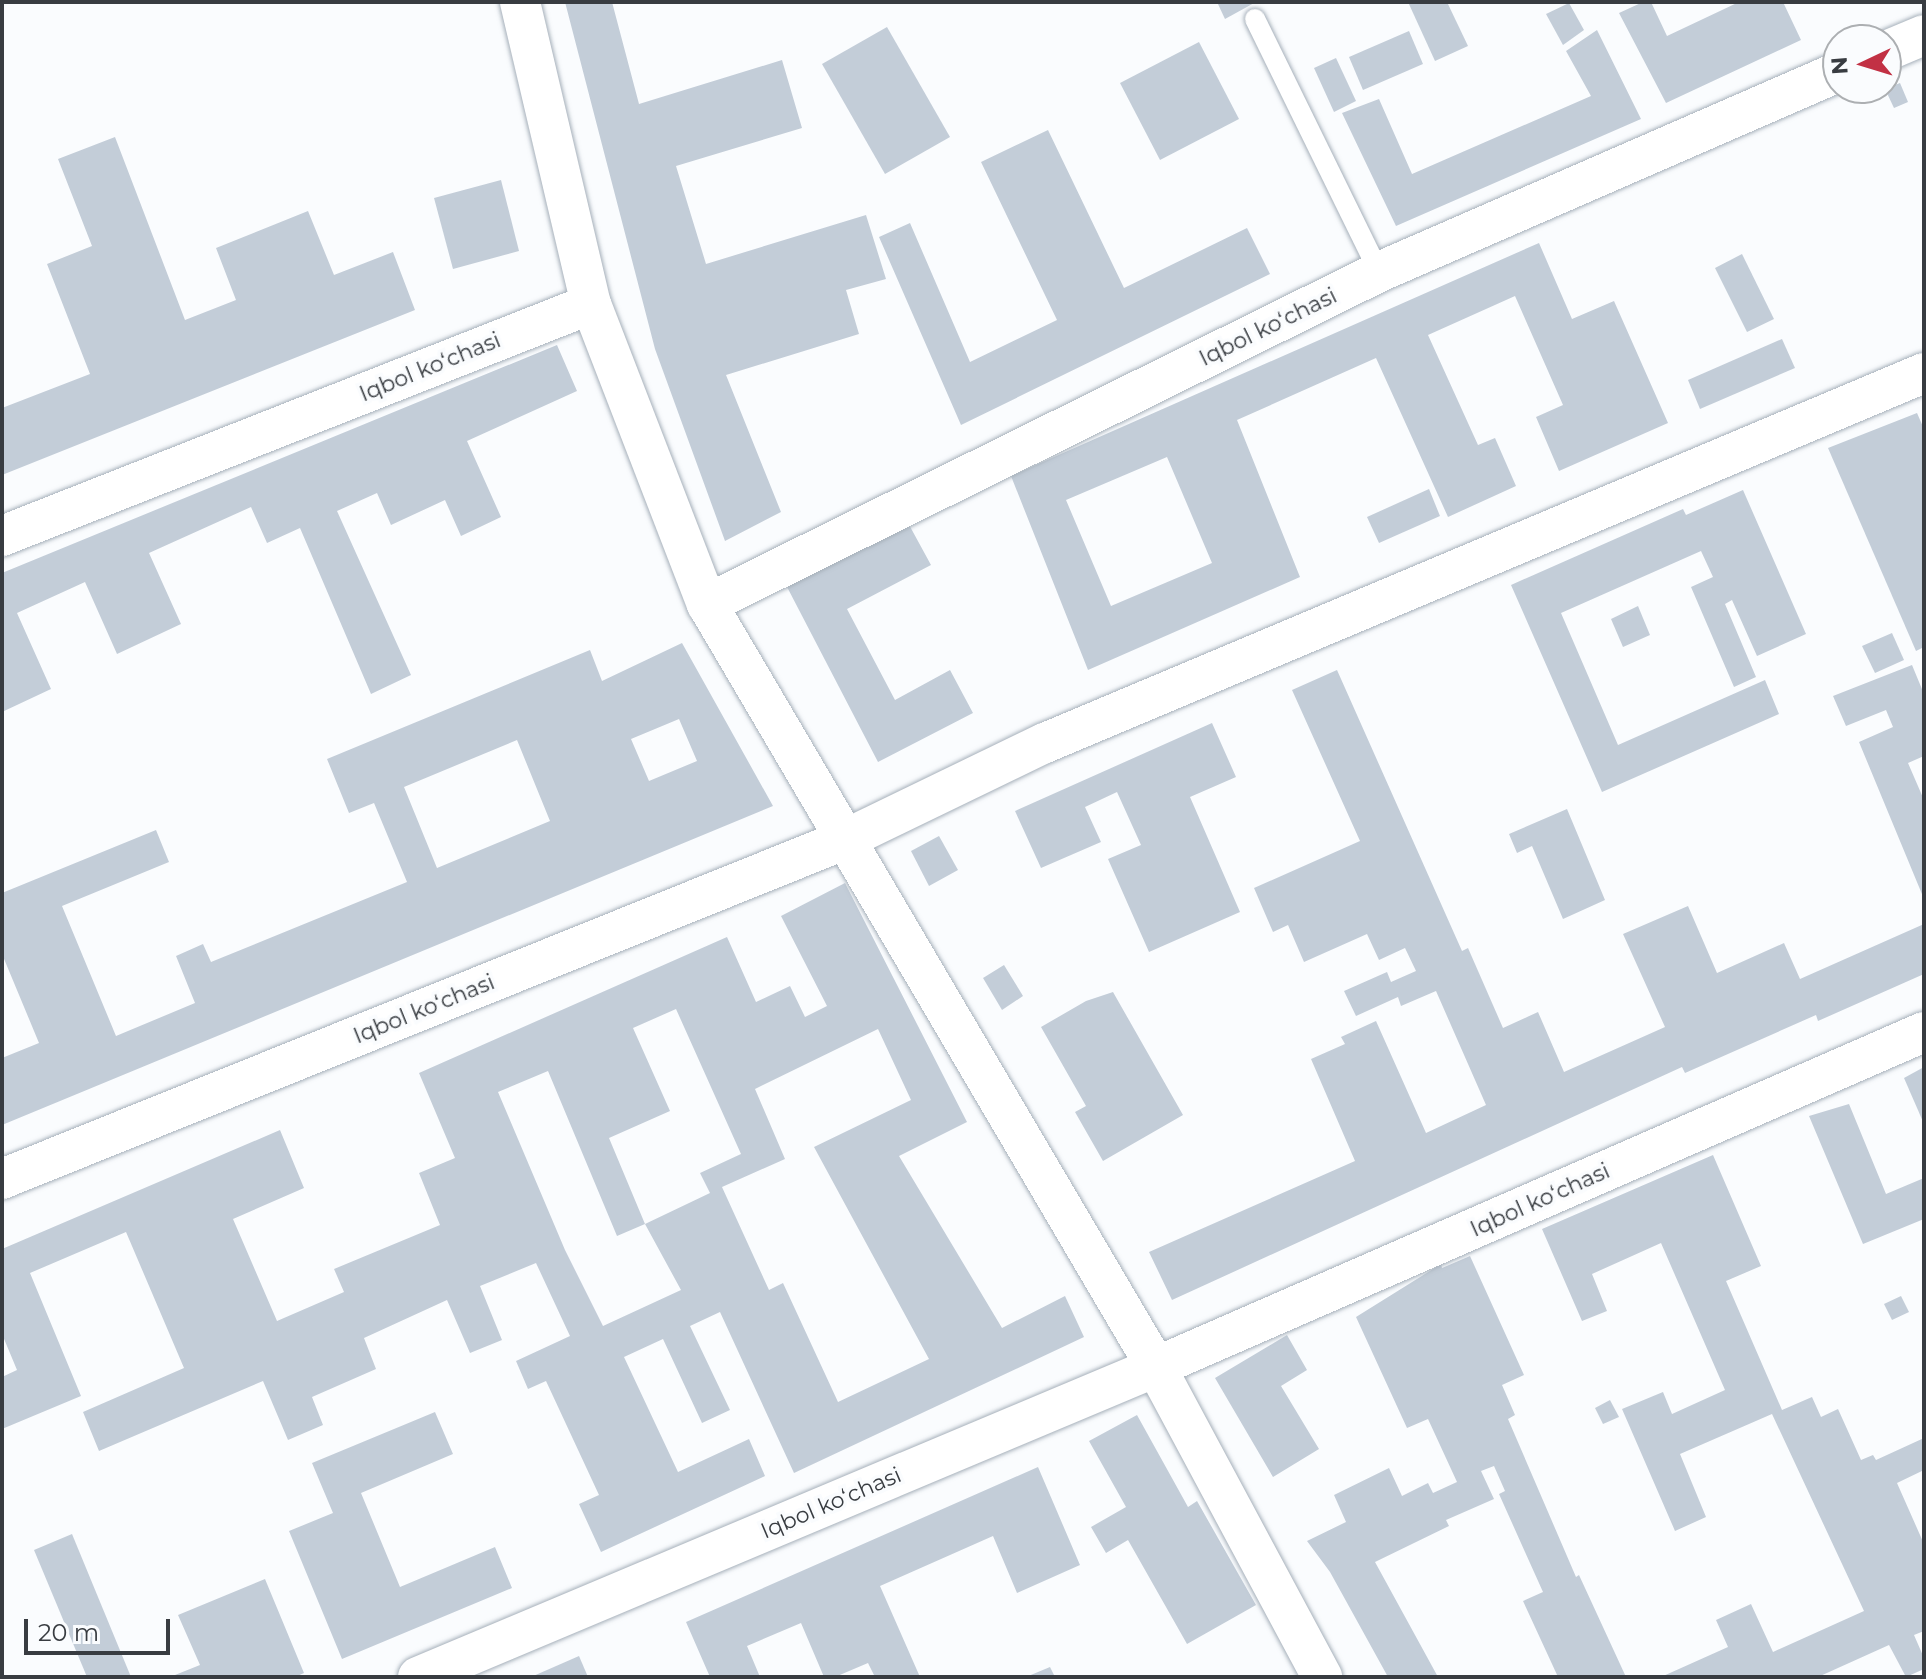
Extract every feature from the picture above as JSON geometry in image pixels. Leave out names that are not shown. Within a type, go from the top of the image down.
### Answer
[{"type":"street","points":[[520,2],[591,304],[707,604],[1156,1367],[1322,1677]]},
{"type":"street","points":[[1902,44],[1924,35]]},
{"type":"street","name":"Iqbol koʻchasi","points":[[707,604],[1379,272],[1822,79]]},
{"type":"street","name":"Iqbol koʻchasi","points":[[2,536],[591,304]]},
{"type":"street","name":"Iqbol koʻchasi","points":[[2,1179],[846,839],[1045,743],[1924,373]]},
{"type":"street","name":"Iqbol koʻchasi","points":[[418,1677],[1156,1367],[1924,1032]]},
{"type":"lane","points":[[1255,19],[1379,272]]},
{"type":"building","points":[[565,2],[612,2],[639,104],[782,60],[802,128],[676,166],[706,264],[866,215],[886,279],[846,290],[859,334],[726,375],[781,512],[725,541],[655,349]]},
{"type":"building","points":[[1217,2],[1256,2],[1225,19]]},
{"type":"building","points":[[1408,2],[1447,2],[1468,46],[1435,61]]},
{"type":"building","points":[[1643,2],[1651,2],[1667,36],[1739,2],[1783,2],[1801,40],[1666,103],[1619,13]]},
{"type":"building","points":[[1569,3],[1584,30],[1563,45],[1546,14]]},
{"type":"building","points":[[887,27],[950,137],[885,174],[822,64]]},
{"type":"building","points":[[1597,30],[1641,119],[1396,226],[1342,113],[1379,99],[1412,174],[1591,96],[1566,51]]},
{"type":"building","points":[[1409,31],[1423,64],[1363,90],[1349,57]]},
{"type":"building","points":[[1199,42],[1239,119],[1160,160],[1120,83]]},
{"type":"building","points":[[1336,58],[1356,101],[1334,112],[1314,68]]},
{"type":"building","points":[[1902,88],[1908,102],[1894,108],[1892,104],[1902,104]]},
{"type":"building","points":[[1048,130],[1124,288],[1247,228],[1270,274],[961,425],[879,237],[910,223],[970,362],[1057,320],[981,162]]},
{"type":"building","points":[[115,137],[185,320],[236,300],[216,248],[308,211],[334,275],[393,252],[415,310],[2,475],[2,408],[90,374],[47,264],[92,246],[58,159]]},
{"type":"building","points":[[501,180],[519,251],[453,269],[434,198]]},
{"type":"building","points":[[1539,243],[1572,319],[1614,301],[1668,423],[1559,471],[1536,417],[1563,405],[1515,296],[1428,335],[1478,445],[1495,438],[1516,486],[1448,517],[1376,358],[1237,420],[1300,577],[1088,670],[1011,476]],"holes":[[[1167,457],[1212,563],[1111,606],[1066,500]]]},
{"type":"building","points":[[1742,254],[1774,319],[1747,332],[1715,268]]},
{"type":"building","points":[[1782,339],[1795,368],[1700,409],[1688,380]]},
{"type":"building","points":[[557,345],[577,391],[467,441],[501,517],[461,536],[445,500],[391,525],[377,493],[337,511],[411,675],[371,694],[300,528],[267,543],[251,507],[149,553],[181,624],[117,654],[85,582],[17,613],[51,689],[2,712],[2,573]]},
{"type":"building","points":[[1917,413],[1924,429],[1924,647],[1916,651],[1828,448]]},
{"type":"building","points":[[1429,489],[1440,516],[1379,543],[1367,517]]},
{"type":"building","points":[[1743,490],[1806,634],[1757,656],[1732,600],[1725,604],[1756,677],[1734,687],[1691,587],[1713,577],[1701,551],[1561,613],[1618,745],[1765,680],[1779,714],[1602,792],[1511,585],[1683,509],[1686,515]]},
{"type":"building","points":[[907,521],[931,565],[847,609],[895,700],[950,670],[973,713],[878,762],[786,585]]},
{"type":"building","points":[[1638,606],[1650,635],[1623,647],[1611,619]]},
{"type":"building","points":[[1892,633],[1904,660],[1875,673],[1862,646]]},
{"type":"building","points":[[682,643],[773,806],[2,1125],[2,1058],[39,1043],[2,954],[2,893],[156,830],[169,862],[62,906],[116,1036],[195,1003],[176,956],[203,944],[211,962],[407,882],[374,803],[349,813],[327,759],[590,650],[602,681]],"holes":[[[679,719],[697,761],[649,781],[631,739]],[[517,740],[550,821],[437,868],[404,787]]]},
{"type":"building","points":[[1912,665],[1924,694],[1924,756],[1908,763],[1924,800],[1924,899],[1859,742],[1893,727],[1886,710],[1846,726],[1833,696]]},
{"type":"building","points":[[1337,670],[1462,951],[1468,948],[1503,1028],[1538,1012],[1564,1072],[1665,1027],[1623,934],[1688,906],[1717,973],[1784,943],[1800,979],[1924,924],[1924,974],[1818,1021],[1816,1015],[1685,1073],[1682,1067],[1172,1300],[1149,1252],[1355,1161],[1311,1059],[1345,1044],[1341,1037],[1376,1021],[1426,1133],[1486,1105],[1436,991],[1401,1006],[1398,997],[1356,1016],[1344,991],[1387,972],[1391,982],[1416,971],[1405,948],[1379,960],[1367,934],[1304,962],[1288,925],[1273,932],[1254,888],[1360,841],[1292,690]]},
{"type":"building","points":[[1212,723],[1236,777],[1190,797],[1240,912],[1149,952],[1108,859],[1141,845],[1117,792],[1085,807],[1101,842],[1041,868],[1015,811]]},
{"type":"building","points":[[1567,809],[1605,900],[1563,919],[1532,846],[1517,853],[1509,834]]},
{"type":"building","points":[[939,836],[958,870],[929,886],[911,851]]},
{"type":"building","points":[[845,883],[967,1122],[899,1156],[1002,1328],[1065,1296],[1084,1337],[794,1473],[720,1312],[690,1326],[730,1410],[702,1423],[663,1339],[624,1357],[678,1472],[749,1439],[765,1476],[601,1552],[579,1504],[599,1495],[546,1381],[528,1389],[516,1361],[570,1336],[536,1263],[480,1286],[502,1340],[470,1353],[447,1300],[364,1338],[376,1369],[312,1397],[323,1425],[288,1440],[263,1381],[99,1451],[83,1412],[184,1368],[126,1232],[30,1273],[81,1396],[2,1429],[2,1377],[17,1370],[2,1334],[2,1249],[280,1130],[304,1188],[233,1219],[277,1321],[344,1292],[334,1269],[440,1225],[419,1173],[455,1158],[419,1073],[727,937],[756,1002],[790,986],[805,1017],[827,1006],[781,916]],"holes":[[[676,1009],[741,1154],[700,1173],[710,1193],[645,1224],[609,1138],[670,1111],[633,1028]],[[878,1029],[911,1100],[814,1147],[929,1359],[838,1402],[783,1283],[769,1290],[722,1187],[785,1159],[755,1089]],[[548,1071],[617,1236],[645,1224],[681,1290],[603,1326],[565,1250],[498,1092]]]},
{"type":"building","points":[[1004,965],[1023,996],[1002,1010],[983,978]]},
{"type":"building","points":[[1113,992],[1183,1115],[1103,1161],[1075,1112],[1086,1106],[1041,1027],[1086,1001]]},
{"type":"building","points":[[1924,1067],[1924,1124],[1904,1078]]},
{"type":"building","points":[[1849,1104],[1886,1194],[1924,1178],[1924,1219],[1863,1244],[1809,1116]]},
{"type":"building","points":[[1713,1155],[1761,1266],[1726,1281],[1782,1410],[1812,1397],[1821,1417],[1838,1409],[1861,1460],[1873,1455],[1876,1460],[1924,1438],[1924,1470],[1897,1483],[1924,1544],[1924,1631],[1914,1635],[1924,1658],[1924,1669],[1906,1677],[1889,1645],[1818,1677],[1661,1677],[1728,1647],[1716,1620],[1751,1604],[1773,1652],[1864,1611],[1772,1414],[1680,1454],[1706,1517],[1675,1531],[1622,1409],[1663,1392],[1672,1414],[1725,1390],[1661,1243],[1592,1274],[1607,1311],[1582,1321],[1542,1229]]},
{"type":"building","points":[[1470,1256],[1524,1375],[1502,1385],[1515,1415],[1508,1419],[1576,1577],[1579,1575],[1626,1677],[1558,1677],[1523,1601],[1543,1592],[1499,1494],[1505,1491],[1494,1466],[1481,1471],[1494,1499],[1446,1520],[1449,1526],[1375,1562],[1438,1677],[1388,1677],[1330,1572],[1307,1541],[1346,1522],[1334,1495],[1389,1468],[1402,1496],[1428,1483],[1433,1493],[1457,1482],[1428,1419],[1407,1428],[1356,1317],[1441,1264],[1442,1268]]},
{"type":"building","points":[[1901,1296],[1909,1312],[1892,1320],[1884,1304]]},
{"type":"building","points":[[1287,1335],[1307,1370],[1281,1386],[1319,1449],[1273,1477],[1215,1378]]},
{"type":"building","points":[[1610,1400],[1619,1417],[1603,1424],[1595,1408]]},
{"type":"building","points":[[435,1412],[453,1454],[361,1493],[400,1587],[495,1547],[512,1588],[342,1659],[289,1531],[333,1513],[312,1463]]},
{"type":"building","points":[[1137,1415],[1188,1507],[1197,1501],[1256,1605],[1187,1644],[1128,1540],[1106,1553],[1091,1527],[1126,1507],[1089,1441]]},
{"type":"building","points":[[1038,1467],[1080,1565],[1017,1593],[993,1536],[880,1586],[920,1677],[875,1677],[868,1663],[835,1677],[824,1677],[801,1623],[747,1646],[760,1677],[710,1677],[686,1622]]},
{"type":"building","points":[[72,1534],[131,1677],[87,1677],[34,1550]]},
{"type":"building","points":[[265,1579],[304,1673],[295,1677],[170,1677],[200,1665],[178,1615]]},
{"type":"building","points":[[579,1656],[588,1677],[531,1677]]},
{"type":"building","points":[[1050,1667],[1055,1677],[1026,1677]]}]
